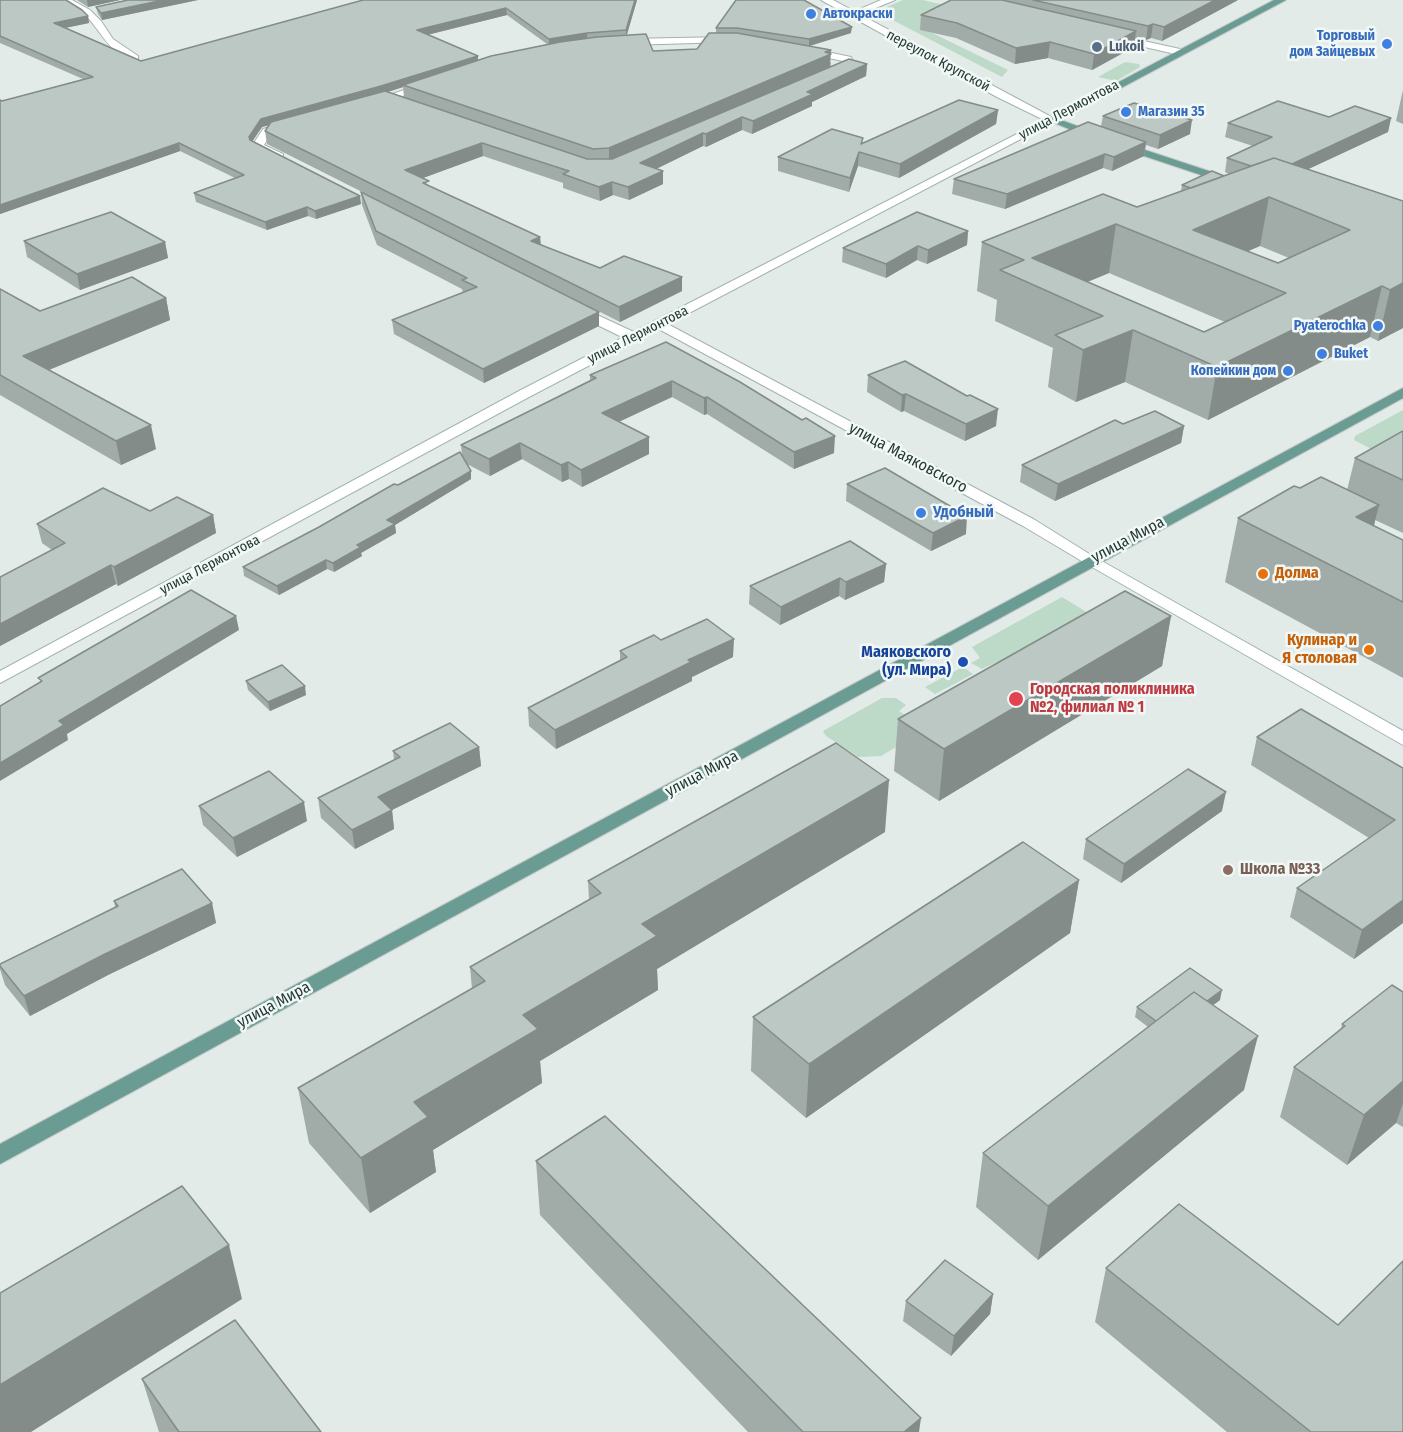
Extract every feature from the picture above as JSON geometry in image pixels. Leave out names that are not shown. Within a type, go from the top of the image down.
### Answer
[{"type":"main road","name":"улица Лермонтова","points":[[1052,120],[1281,0]]},
{"type":"main road","points":[[1052,120],[1241,186]]},
{"type":"main road","name":"улица Мира","points":[[0,1155],[792,726],[1090,560],[1403,392]]},
{"type":"street","points":[[65,0],[87,12],[110,41],[134,58]]},
{"type":"street","name":"переулок Крупской","points":[[826,0],[1052,120]]},
{"type":"street","points":[[851,15],[890,0]]},
{"type":"street","points":[[87,12],[98,10]]},
{"type":"street","points":[[1100,34],[1180,52]]},
{"type":"street","points":[[611,43],[737,40]]},
{"type":"street","points":[[794,49],[847,59],[849,64],[822,77]]},
{"type":"street","points":[[408,106],[381,100],[439,81]]},
{"type":"street","name":"улица Лермонтова","points":[[0,678],[524,394],[1052,120]]},
{"type":"street","points":[[290,162],[258,146],[267,131],[300,122]]},
{"type":"street","points":[[564,303],[633,338]]},
{"type":"street","name":"улица Маяковского","points":[[660,324],[1029,523],[1403,739]]},
{"type":"green space","points":[[903,0],[923,0],[961,9],[922,28],[1008,70],[1002,77],[881,14],[889,6]]},
{"type":"green space","points":[[1125,62],[1139,64],[1140,67],[1116,81],[1098,77]]},
{"type":"green space","points":[[1403,410],[1403,448],[1387,457],[1354,440],[1355,436]]},
{"type":"green space","points":[[1062,597],[1106,624],[1019,676],[997,662],[982,669],[971,663],[980,658],[972,647]]},
{"type":"green space","points":[[963,667],[973,674],[935,694],[925,687]]},
{"type":"green space","points":[[882,698],[896,698],[906,705],[899,711],[927,729],[881,756],[858,757],[826,736],[823,731]]},
{"type":"building","points":[[0,0],[66,0],[88,16],[54,23],[141,61],[363,0],[635,0],[626,30],[549,39],[506,8],[417,30],[478,56],[261,119],[249,137],[250,140],[360,196],[315,211],[307,207],[265,222],[194,193],[244,175],[179,143],[0,205],[0,100],[93,77],[0,36]]},
{"type":"building","points":[[128,0],[164,0],[101,13],[96,7]]},
{"type":"building","points":[[736,0],[804,0],[852,27],[809,39],[737,28],[716,28]]},
{"type":"building","points":[[951,0],[1002,0],[1136,31],[1094,54],[1050,42],[1016,48],[957,23],[921,15]]},
{"type":"building","points":[[1033,0],[1215,0],[1164,27],[1153,24],[1148,26]]},
{"type":"building","points":[[709,33],[737,33],[831,50],[825,52],[831,54],[609,148],[593,149],[403,85],[491,56],[560,42],[646,34],[653,51],[697,49]]},
{"type":"building","points":[[849,59],[867,64],[807,92],[813,94],[753,121],[742,117],[640,163],[663,171],[628,187],[612,182],[599,187],[563,174],[569,171],[482,143],[405,170],[429,181],[423,183],[540,237],[531,241],[600,268],[624,256],[682,277],[619,307],[265,131],[271,122],[385,91],[587,159],[612,159]]},
{"type":"building","points":[[959,100],[998,110],[900,164],[859,152],[850,178],[778,157],[832,129],[863,138],[861,144]]},
{"type":"building","points":[[1278,101],[1329,117],[1355,106],[1391,118],[1292,164],[1274,158],[1251,166],[1227,158],[1272,137],[1228,123]]},
{"type":"building","points":[[1134,103],[1192,120],[1160,135],[1103,116]]},
{"type":"building","points":[[1088,122],[1146,142],[1114,157],[1105,154],[1007,194],[954,179]]},
{"type":"building","points":[[1274,158],[1403,201],[1403,283],[1390,290],[1382,286],[1217,367],[1133,330],[1083,350],[1055,335],[1103,316],[1000,270],[1024,260],[982,242],[1103,194],[1137,207]],"holes":[[[1269,197],[1350,230],[1278,263],[1193,230]],[[1116,224],[1286,293],[1204,332],[1032,258]]]},
{"type":"building","points":[[1212,171],[1224,176],[1191,188],[1182,185]]},
{"type":"building","points":[[361,192],[599,312],[483,369],[392,320],[477,287],[462,280],[467,278],[376,231]]},
{"type":"building","points":[[111,212],[165,242],[77,274],[24,241]]},
{"type":"building","points":[[917,212],[968,231],[928,250],[918,246],[886,264],[843,248]]},
{"type":"building","points":[[132,277],[166,298],[23,356],[151,425],[116,441],[0,375],[0,289],[40,311]]},
{"type":"building","points":[[666,342],[740,382],[802,420],[806,418],[835,436],[794,452],[707,397],[704,398],[672,381],[602,413],[649,437],[581,470],[568,462],[561,465],[520,443],[489,459],[461,445],[596,378],[590,375]]},
{"type":"building","points":[[905,361],[967,396],[970,395],[998,409],[966,424],[906,394],[902,395],[868,375]]},
{"type":"building","points":[[1155,411],[1184,426],[1058,484],[1022,465],[1115,420],[1123,424]]},
{"type":"building","points":[[1403,431],[1403,480],[1355,458]]},
{"type":"building","points":[[460,452],[471,471],[387,520],[395,524],[357,545],[361,547],[333,563],[326,560],[277,586],[243,567],[394,484],[398,485]]},
{"type":"building","points":[[885,468],[967,516],[933,533],[847,484]]},
{"type":"building","points":[[1321,477],[1379,505],[1356,517],[1403,540],[1403,602],[1238,518],[1294,486],[1300,488]]},
{"type":"building","points":[[103,488],[150,511],[177,497],[213,515],[114,567],[111,565],[0,624],[0,577],[65,543],[37,524]]},
{"type":"building","points":[[850,541],[886,564],[846,582],[840,578],[781,607],[750,586]]},
{"type":"building","points":[[191,590],[236,616],[59,721],[64,725],[0,763],[0,706],[42,681],[38,678]]},
{"type":"building","points":[[1125,591],[1171,616],[944,749],[898,719]]},
{"type":"building","points":[[707,619],[734,639],[688,660],[691,662],[555,730],[528,708],[627,657],[620,651],[654,635],[661,640]]},
{"type":"building","points":[[282,665],[305,686],[268,702],[246,681]]},
{"type":"building","points":[[1301,709],[1403,768],[1403,900],[1362,930],[1297,888],[1395,820],[1257,737]]},
{"type":"building","points":[[450,723],[479,747],[378,797],[392,810],[352,830],[318,798],[400,757],[393,751]]},
{"type":"building","points":[[836,743],[889,780],[642,924],[657,936],[523,1015],[538,1029],[414,1102],[428,1117],[361,1158],[298,1088],[485,981],[470,967],[601,893],[588,881]]},
{"type":"building","points":[[1188,769],[1226,792],[1124,864],[1086,839]]},
{"type":"building","points":[[269,771],[304,802],[233,838],[199,806]]},
{"type":"building","points":[[1023,842],[1079,880],[809,1064],[753,1017]]},
{"type":"building","points":[[182,869],[212,903],[24,996],[0,966],[118,906],[114,901]]},
{"type":"building","points":[[1190,968],[1222,990],[1207,1001],[1194,992],[1156,1021],[1137,1007]]},
{"type":"building","points":[[1392,985],[1403,992],[1403,1081],[1364,1115],[1294,1067],[1345,1026],[1342,1024]]},
{"type":"building","points":[[1194,992],[1258,1036],[1048,1206],[983,1153]]},
{"type":"building","points":[[605,1116],[921,1418],[904,1432],[803,1432],[536,1161]]},
{"type":"building","points":[[182,1186],[229,1245],[0,1385],[0,1293]]},
{"type":"building","points":[[1179,1204],[1338,1325],[1403,1261],[1403,1432],[1311,1432],[1106,1268]]},
{"type":"building","points":[[945,1260],[993,1294],[954,1336],[906,1301]]},
{"type":"building","points":[[235,1320],[321,1432],[179,1432],[142,1379]]},
{"type":"place","name":"Автокраски","points":[[811,14]]},
{"type":"place","name":"Торговый дом Зайцевых","points":[[1387,44]]},
{"type":"place","name":"Lukoil","points":[[1097,47]]},
{"type":"place","name":"Магазин 35","points":[[1126,112]]},
{"type":"place","name":"Pyaterochka","points":[[1378,326]]},
{"type":"place","name":"Buket","points":[[1322,354]]},
{"type":"place","name":"Копейкин дом","points":[[1288,371]]},
{"type":"place","name":"Удобный","points":[[921,513]]},
{"type":"place","name":"Долма","points":[[1263,574]]},
{"type":"place","name":"Кулинар и Я столовая","points":[[1369,650]]},
{"type":"place","name":"Маяковского (ул. Мира)","points":[[963,662]]},
{"type":"place","name":"Городская поликлиника №2, филиал № 1","points":[[1016,699]]},
{"type":"place","name":"Школа №33","points":[[1228,870]]}]
